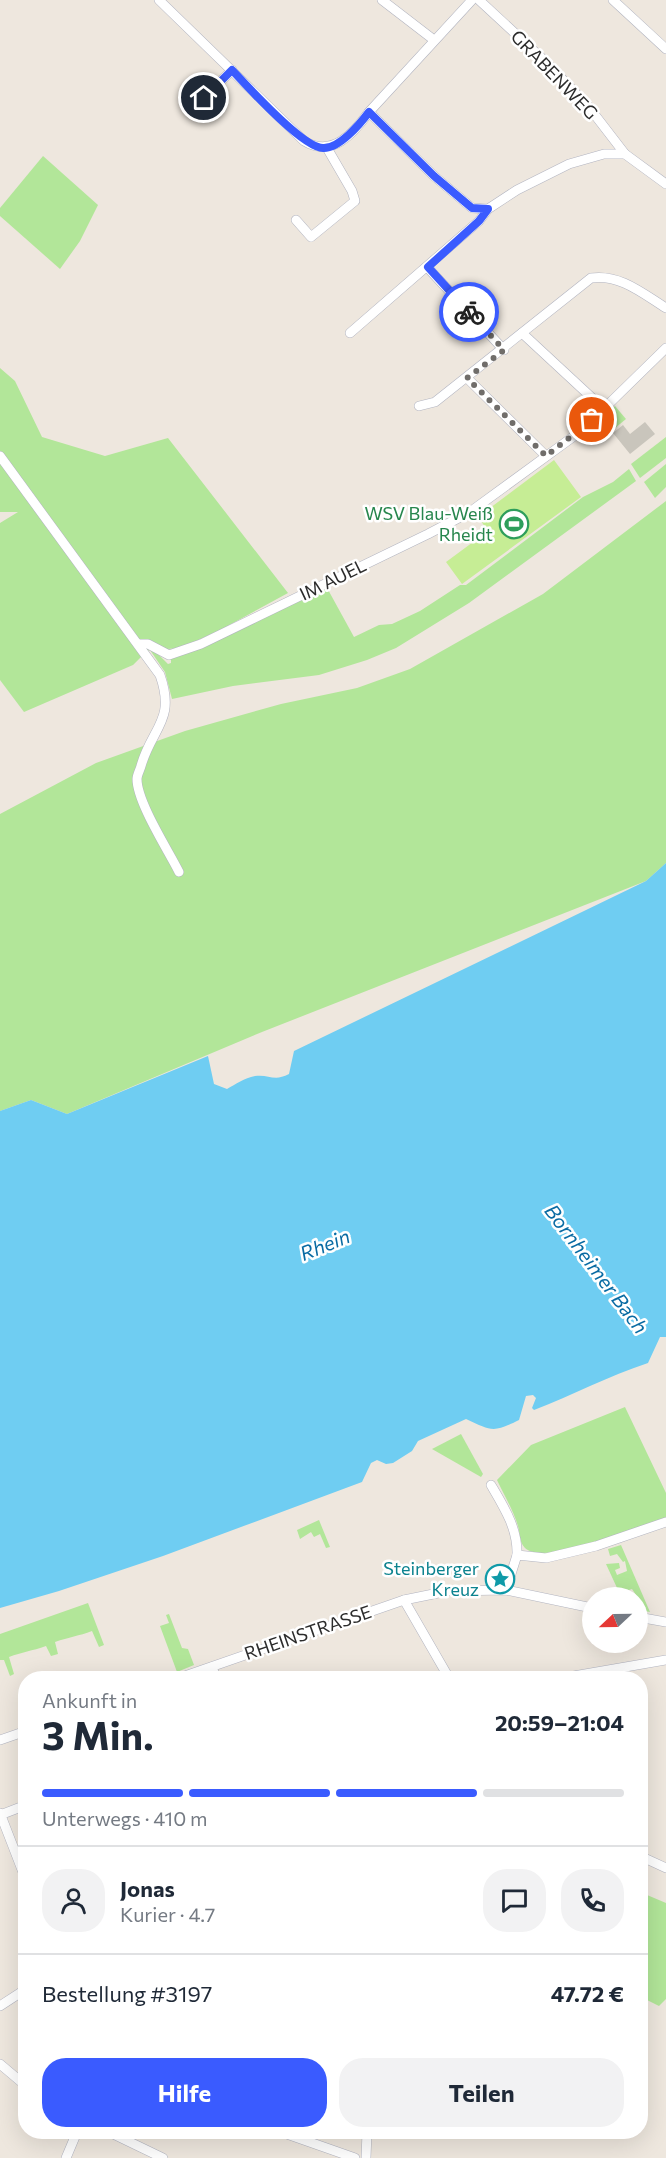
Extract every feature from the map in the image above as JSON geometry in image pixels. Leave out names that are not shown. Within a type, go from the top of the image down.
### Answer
[{"type":"street","points":[[159,0],[304,141],[327,148],[353,131],[472,0]]},
{"type":"street","points":[[382,0],[434,40]]},
{"type":"street","name":"GRABENWEG","points":[[479,0],[547,63],[588,106],[625,154],[666,184]]},
{"type":"street","points":[[614,0],[666,50]]},
{"type":"street","points":[[190,112],[232,70]]},
{"type":"street","points":[[369,112],[434,176],[472,208],[488,209]]},
{"type":"street","points":[[296,220],[311,237],[355,201],[352,191],[327,148]]},
{"type":"street","points":[[350,333],[428,267],[479,221],[488,209],[517,189],[569,164],[604,154],[625,154]]},
{"type":"street","points":[[428,267],[504,350]]},
{"type":"street","points":[[419,406],[435,402],[504,350],[591,278],[607,276],[616,279],[666,308]]},
{"type":"street","points":[[522,333],[604,409]]},
{"type":"street","name":"IM AUEL","points":[[138,644],[148,644],[169,655],[201,644],[470,512],[581,431],[666,348]]},
{"type":"street","points":[[467,378],[546,456]]},
{"type":"street","points":[[0,456],[160,675],[166,692],[167,704],[162,722],[144,757],[137,779],[142,801],[179,872]]},
{"type":"street","points":[[491,1485],[516,1535],[517,1556],[506,1590]]},
{"type":"street","points":[[517,1556],[546,1558],[596,1546],[666,1522]]},
{"type":"street","name":"RHEINSTRASSE","points":[[200,1671],[404,1600],[448,1591],[506,1590],[582,1606]]},
{"type":"street","points":[[404,1600],[444,1671]]},
{"type":"street","points":[[648,1619],[666,1622]]},
{"type":"street","points":[[602,1671],[666,1660]]},
{"type":"street","points":[[212,1667],[213,1671]]},
{"type":"street","points":[[0,1740],[18,1734]]},
{"type":"street","points":[[18,1808],[0,1814],[18,1860]]},
{"type":"street","points":[[648,1860],[666,1868]]},
{"type":"street","points":[[0,2006],[18,1994]]},
{"type":"street","points":[[0,2064],[18,2079]]},
{"type":"street","points":[[66,2158],[74,2139]]},
{"type":"street","points":[[124,2139],[163,2158]]},
{"type":"street","points":[[301,2139],[355,2158]]},
{"type":"street","points":[[366,2158],[367,2139]]},
{"type":"green space","points":[[43,156],[98,205],[80,241],[60,269],[0,216],[0,208]]},
{"type":"green space","points":[[0,368],[15,381],[42,437],[105,456],[168,438],[288,593],[222,629],[181,648],[154,650],[168,664],[171,663],[171,658],[326,586],[354,637],[379,625],[392,624],[420,611],[460,585],[466,585],[583,497],[613,482],[629,469],[636,481],[469,603],[396,648],[367,660],[319,675],[233,686],[172,699],[165,672],[150,650],[133,665],[24,712],[0,680],[0,523],[18,512],[0,512]]},
{"type":"green space","points":[[615,406],[626,419],[609,433],[599,421]]},
{"type":"green space","points":[[666,437],[666,458],[640,478],[631,464]]},
{"type":"green space","name":"WSV Blau-Weiß Rheidt","points":[[554,460],[581,497],[462,584],[446,562],[488,531],[478,517]]},
{"type":"green space","points":[[666,464],[666,487],[655,498],[644,482]]},
{"type":"green space","points":[[666,501],[666,863],[646,881],[262,1032],[67,1114],[31,1100],[0,1111],[0,814],[96,763],[185,731],[281,704],[357,688],[410,669],[543,594]]},
{"type":"green space","points":[[625,1407],[666,1493],[666,1518],[593,1544],[572,1549],[536,1553],[525,1548],[514,1514],[497,1480],[531,1445]]},
{"type":"green space","points":[[461,1434],[483,1474],[481,1477],[432,1449]]},
{"type":"green space","points":[[319,1520],[330,1547],[326,1548],[320,1534],[314,1537],[311,1532],[300,1539],[297,1530]]},
{"type":"green space","points":[[621,1545],[639,1587],[617,1587],[606,1564],[619,1563],[620,1568],[615,1570],[617,1575],[627,1571],[625,1561],[623,1562],[617,1554],[610,1556],[608,1549]]},
{"type":"green space","points":[[88,1603],[104,1645],[99,1647],[92,1631],[55,1642],[58,1654],[51,1656],[46,1646],[14,1655],[9,1657],[14,1674],[10,1676],[4,1660],[0,1660],[0,1634]]},
{"type":"green space","points":[[169,1614],[182,1648],[188,1649],[194,1665],[179,1671],[177,1671],[160,1626],[169,1623],[166,1615]]},
{"type":"green space","points":[[648,1895],[666,1903],[666,1999],[659,2006],[648,2000]]},
{"type":"water","points":[[666,863],[666,1337],[660,1337],[648,1363],[534,1410],[532,1408],[536,1398],[533,1395],[526,1396],[519,1420],[503,1427],[487,1428],[466,1419],[418,1441],[412,1451],[393,1463],[386,1464],[377,1460],[371,1463],[362,1482],[163,1556],[0,1608],[0,1111],[31,1100],[67,1114],[208,1056],[214,1084],[227,1089],[255,1076],[275,1078],[284,1076],[289,1074],[294,1051],[646,881]]},
{"type":"building","points":[[645,422],[655,434],[630,454],[613,433],[623,425],[630,434]]},
{"type":"way so far","points":[[469,312],[504,350],[467,378],[546,456],[581,431],[592,420]]},
{"type":"place","name":"WSV Blau-Weiß Rheidt","points":[[514,524]]},
{"type":"place","name":"Steinberger Kreuz","points":[[500,1579]]},
{"type":"route","points":[[204,98],[232,70],[304,141],[324,149],[347,136],[359,126],[369,112],[434,176],[472,208],[488,209],[479,221],[428,267],[469,312]]},
{"type":"water label","name":"Rhein","points":[[325,1245]]},
{"type":"water label","name":"Bornheimer Bach","points":[[596,1269]]}]
